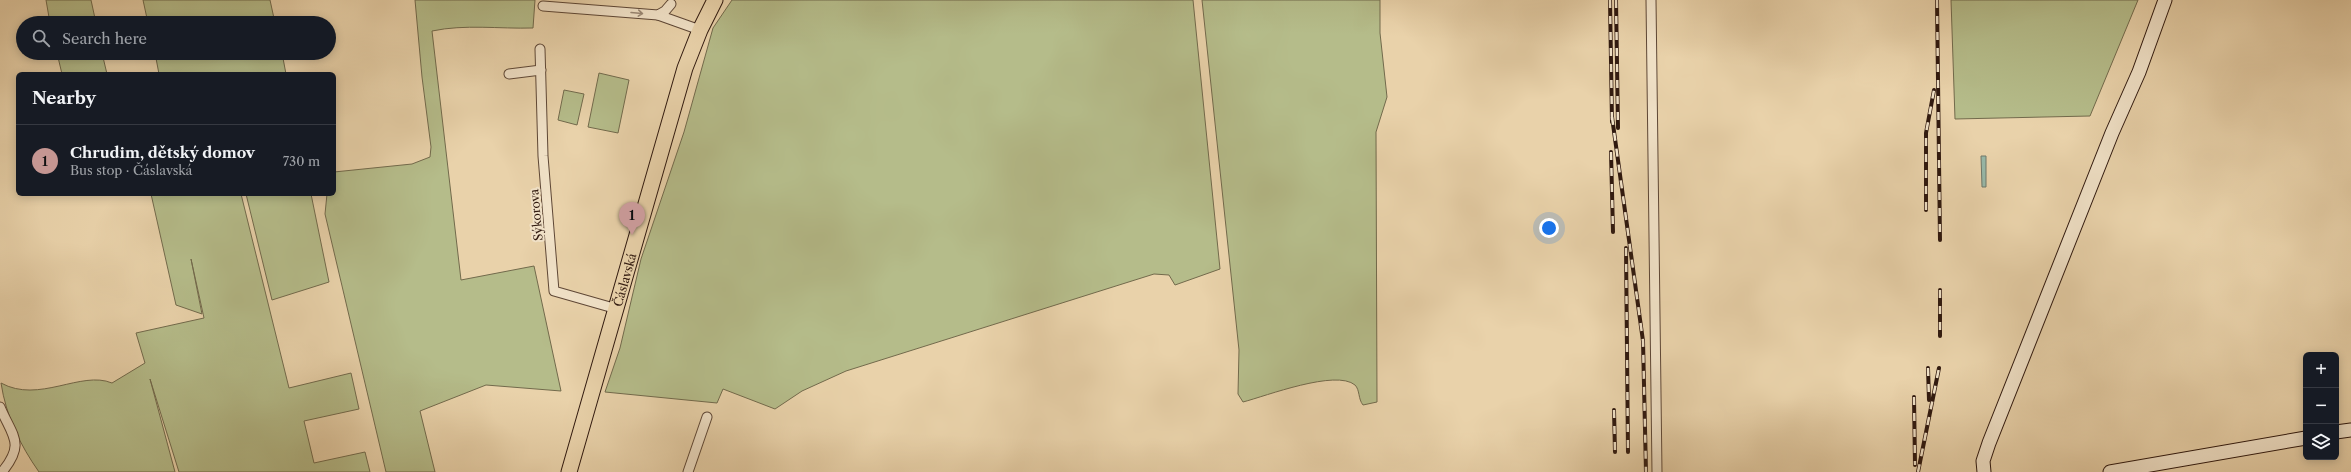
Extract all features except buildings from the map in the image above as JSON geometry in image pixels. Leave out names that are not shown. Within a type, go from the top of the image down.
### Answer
[{"type":"main road","name":"Čáslavská","points":[[569,472],[617,309],[695,28],[715,0]]},
{"type":"street","points":[[598,10],[599,0]]},
{"type":"street","points":[[1651,0],[1657,472]]},
{"type":"street","points":[[1984,472],[1984,461],[1989,443],[2112,133],[2139,72],[2165,0]]},
{"type":"street","points":[[658,15],[665,11],[671,2]]},
{"type":"street","points":[[671,2],[676,15],[695,28]]},
{"type":"street","points":[[543,6],[658,15],[695,28]]},
{"type":"street","name":"Sýkorova","points":[[540,49],[543,156],[554,291],[617,309]]},
{"type":"street","points":[[510,74],[541,70]]},
{"type":"street","points":[[0,407],[15,438],[15,451],[2,472]]},
{"type":"street","points":[[688,472],[707,417]]},
{"type":"street","points":[[2339,432],[2351,430]]},
{"type":"street","points":[[2110,472],[2303,439]]},
{"type":"green space","points":[[46,0],[91,0],[94,16],[49,16]]},
{"type":"green space","points":[[143,0],[270,0],[273,16],[146,16]]},
{"type":"green space","points":[[415,0],[535,0],[533,28],[469,27],[432,31],[461,280],[534,266],[561,391],[486,385],[420,411],[435,472],[386,472],[325,214],[327,196],[336,196],[336,172],[412,164],[430,157],[431,147],[422,77]]},
{"type":"green space","points":[[732,0],[1193,0],[1220,269],[1175,285],[1169,275],[1154,274],[846,371],[802,391],[775,409],[723,389],[717,403],[605,392],[620,348],[641,259],[684,132],[713,28]]},
{"type":"green space","points":[[1202,0],[1380,0],[1380,33],[1387,97],[1376,132],[1377,402],[1363,405],[1360,400],[1358,389],[1355,385],[1346,381],[1333,380],[1300,385],[1243,402],[1238,394],[1239,350]]},
{"type":"green space","points":[[1951,0],[2138,0],[2090,116],[1955,119]]},
{"type":"green space","points":[[59,60],[104,60],[107,72],[62,72]]},
{"type":"green space","points":[[156,60],[283,60],[286,72],[159,72]]},
{"type":"green space","points":[[599,73],[629,80],[618,133],[588,127]]},
{"type":"green space","points":[[564,90],[584,94],[577,125],[558,120]]},
{"type":"green space","points":[[151,196],[241,196],[289,388],[351,373],[359,409],[304,421],[314,463],[365,452],[370,472],[179,472],[150,379],[175,472],[39,472],[20,441],[10,419],[1,383],[15,388],[30,390],[45,389],[87,380],[100,380],[112,383],[145,363],[136,333],[204,318],[191,259],[202,314],[176,305]]},
{"type":"green space","points":[[246,196],[311,196],[329,282],[272,300]]},
{"type":"shaded area","points":[[1981,156],[1986,156],[1986,187],[1982,187]]},
{"type":"railway","points":[[1610,0],[1612,122]]},
{"type":"railway","points":[[1616,0],[1618,128]]},
{"type":"railway","points":[[1937,0],[1940,240]]},
{"type":"railway","points":[[1926,210],[1926,133],[1934,90]]},
{"type":"railway","points":[[1612,117],[1643,341],[1646,472]]},
{"type":"railway","points":[[1611,152],[1613,232]]},
{"type":"railway","points":[[1626,248],[1628,452]]},
{"type":"railway","points":[[1940,290],[1940,336]]},
{"type":"railway","points":[[1928,368],[1929,400]]},
{"type":"railway","points":[[1918,472],[1939,368]]},
{"type":"railway","points":[[1914,397],[1915,465]]},
{"type":"railway","points":[[1614,410],[1615,452]]},
{"type":"place","name":"Chrudim, dětský domov","points":[[632,235]]}]
